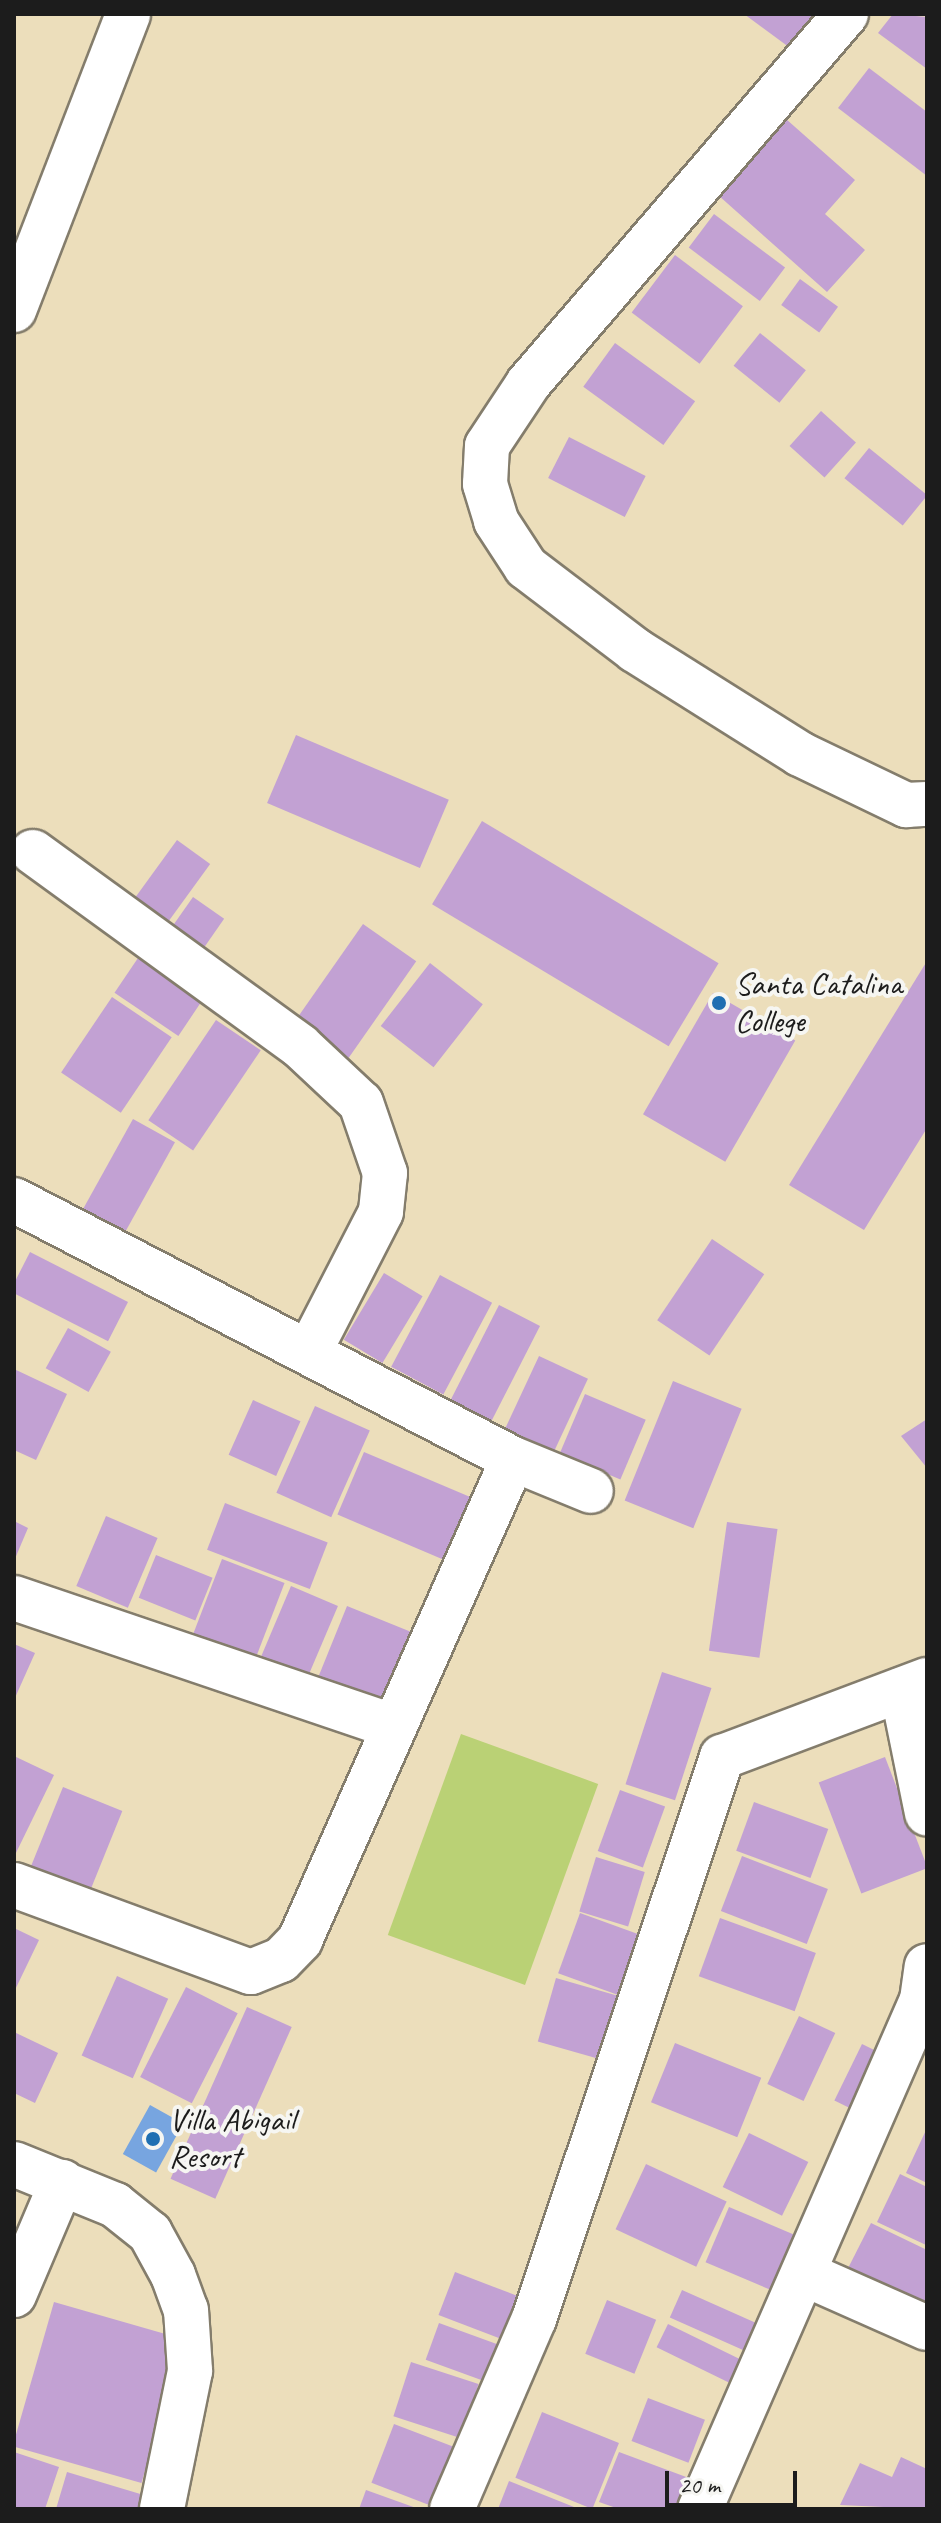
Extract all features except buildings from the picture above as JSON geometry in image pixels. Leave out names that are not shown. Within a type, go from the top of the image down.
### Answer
[{"type":"street","points":[[14,310],[128,14]]},
{"type":"street","points":[[846,14],[528,384],[487,446],[485,484],[496,521],[526,567],[635,650],[800,754],[906,805],[927,804]]},
{"type":"street","points":[[33,852],[300,1046],[361,1103],[385,1173],[381,1212],[309,1352]]},
{"type":"street","points":[[14,1200],[513,1459],[591,1491]]},
{"type":"street","points":[[14,1885],[251,1972],[281,1960],[300,1940],[390,1725],[513,1459]]},
{"type":"street","points":[[14,1598],[390,1725]]},
{"type":"street","points":[[452,2509],[534,2319],[722,1757],[915,1685],[927,1813]]},
{"type":"street","points":[[700,2509],[922,2000],[927,1966]]},
{"type":"street","points":[[14,2164],[115,2205],[150,2233],[186,2310],[190,2371],[162,2509]]},
{"type":"street","points":[[14,2295],[62,2182]]},
{"type":"street","points":[[805,2274],[927,2328]]},
{"type":"green space","points":[[461,1734],[598,1784],[525,1985],[388,1935]]},
{"type":"water","name":"Villa Abigail Resort","points":[[150,2105],[183,2123],[156,2172],[123,2154]]},
{"type":"place","name":"Santa Catalina College","points":[[719,1003]]},
{"type":"place","name":"Villa Abigail Resort","points":[[153,2139]]}]
